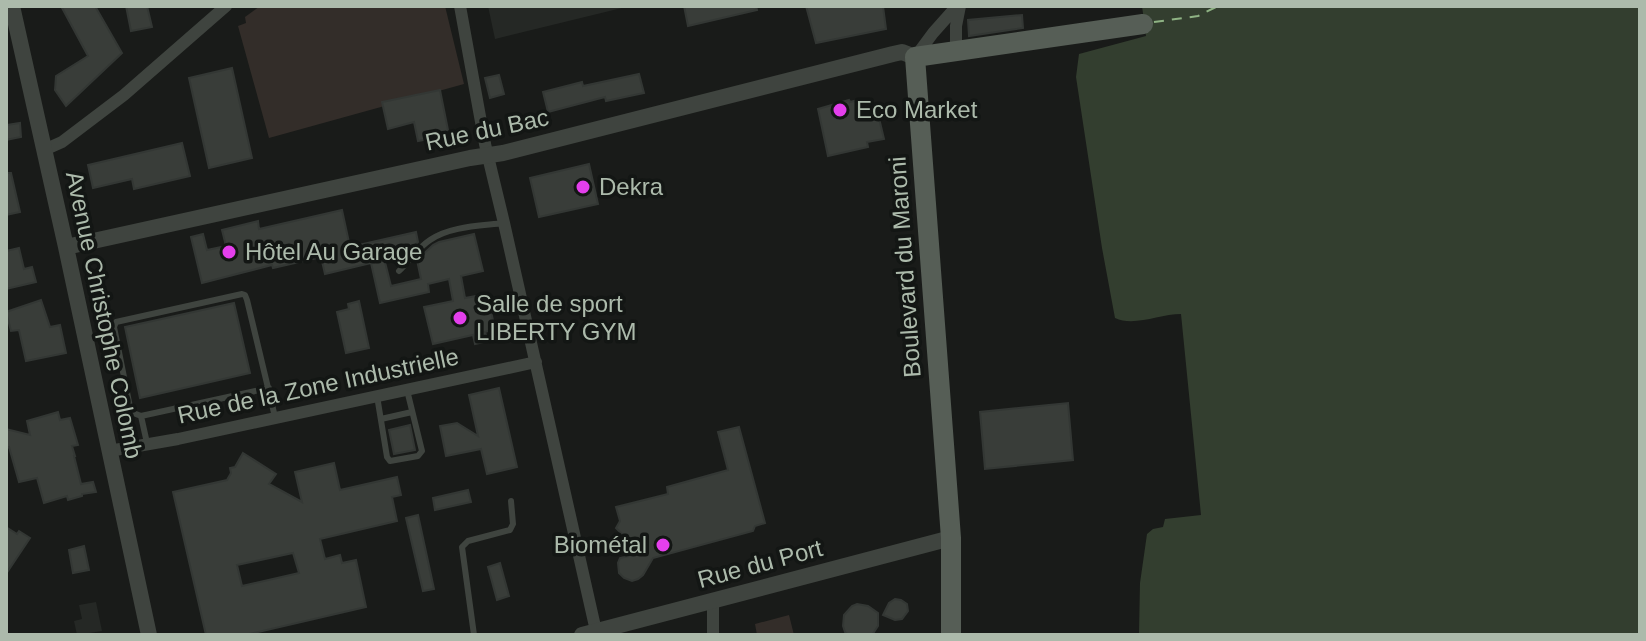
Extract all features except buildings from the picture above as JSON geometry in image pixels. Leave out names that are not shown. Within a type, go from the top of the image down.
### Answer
[{"type":"main road","points":[[915,57],[1143,24]]},
{"type":"main road","name":"Boulevard du Maroni","points":[[915,57],[951,538],[951,635]]},
{"type":"street","name":"Avenue Christophe Colomb","points":[[12,6],[149,635]]},
{"type":"street","points":[[44,150],[62,142],[124,95],[226,6]]},
{"type":"street","points":[[460,6],[488,156],[536,362],[589,633]]},
{"type":"street","points":[[956,50],[958,6]]},
{"type":"street","points":[[915,57],[958,6]]},
{"type":"street","name":"Rue du Bac","points":[[66,247],[488,156],[876,57],[902,52],[915,57]]},
{"type":"street","name":"Rue de la Zone Industrielle","points":[[109,451],[536,362]]},
{"type":"street","name":"Rue du Port","points":[[589,633],[951,538]]},
{"type":"street","points":[[713,601],[713,635]]},
{"type":"lane","points":[[399,271],[428,240],[454,231],[504,223]]},
{"type":"lane","points":[[269,388],[141,416],[131,412],[114,327],[116,322],[242,294],[247,300],[269,388],[275,417]]},
{"type":"lane","points":[[377,396],[388,459],[418,456],[422,451],[407,390]]},
{"type":"lane","points":[[381,419],[412,412]]},
{"type":"lane","points":[[141,416],[148,445]]},
{"type":"lane","points":[[474,635],[462,547],[468,541],[510,530],[513,524],[511,501]]},
{"type":"shaded area","points":[[260,6],[445,6],[464,84],[269,138],[238,26],[246,23],[245,17]]},
{"type":"shaded area","points":[[488,6],[630,6],[495,39]]},
{"type":"shaded area","points":[[1142,6],[1640,6],[1640,635],[1139,635],[1140,583],[1147,534],[1163,527],[1165,519],[1201,515],[1181,314],[1139,321],[1115,318],[1076,77],[1079,54],[1146,36]]},
{"type":"shaded area","points":[[96,602],[102,631],[77,635],[74,621],[82,619],[79,605]]},
{"type":"shaded area","points":[[789,615],[794,635],[757,635],[755,624]]},
{"type":"ferry route","points":[[1154,22],[1198,16],[1218,6]]},
{"type":"place","name":"Eco Market","points":[[840,110]]},
{"type":"place","name":"Dekra","points":[[583,187]]},
{"type":"place","name":"Hôtel Au Garage","points":[[229,252]]},
{"type":"place","name":"Salle de sport LIBERTY GYM","points":[[460,318]]},
{"type":"place","name":"Biométal","points":[[663,545]]}]
